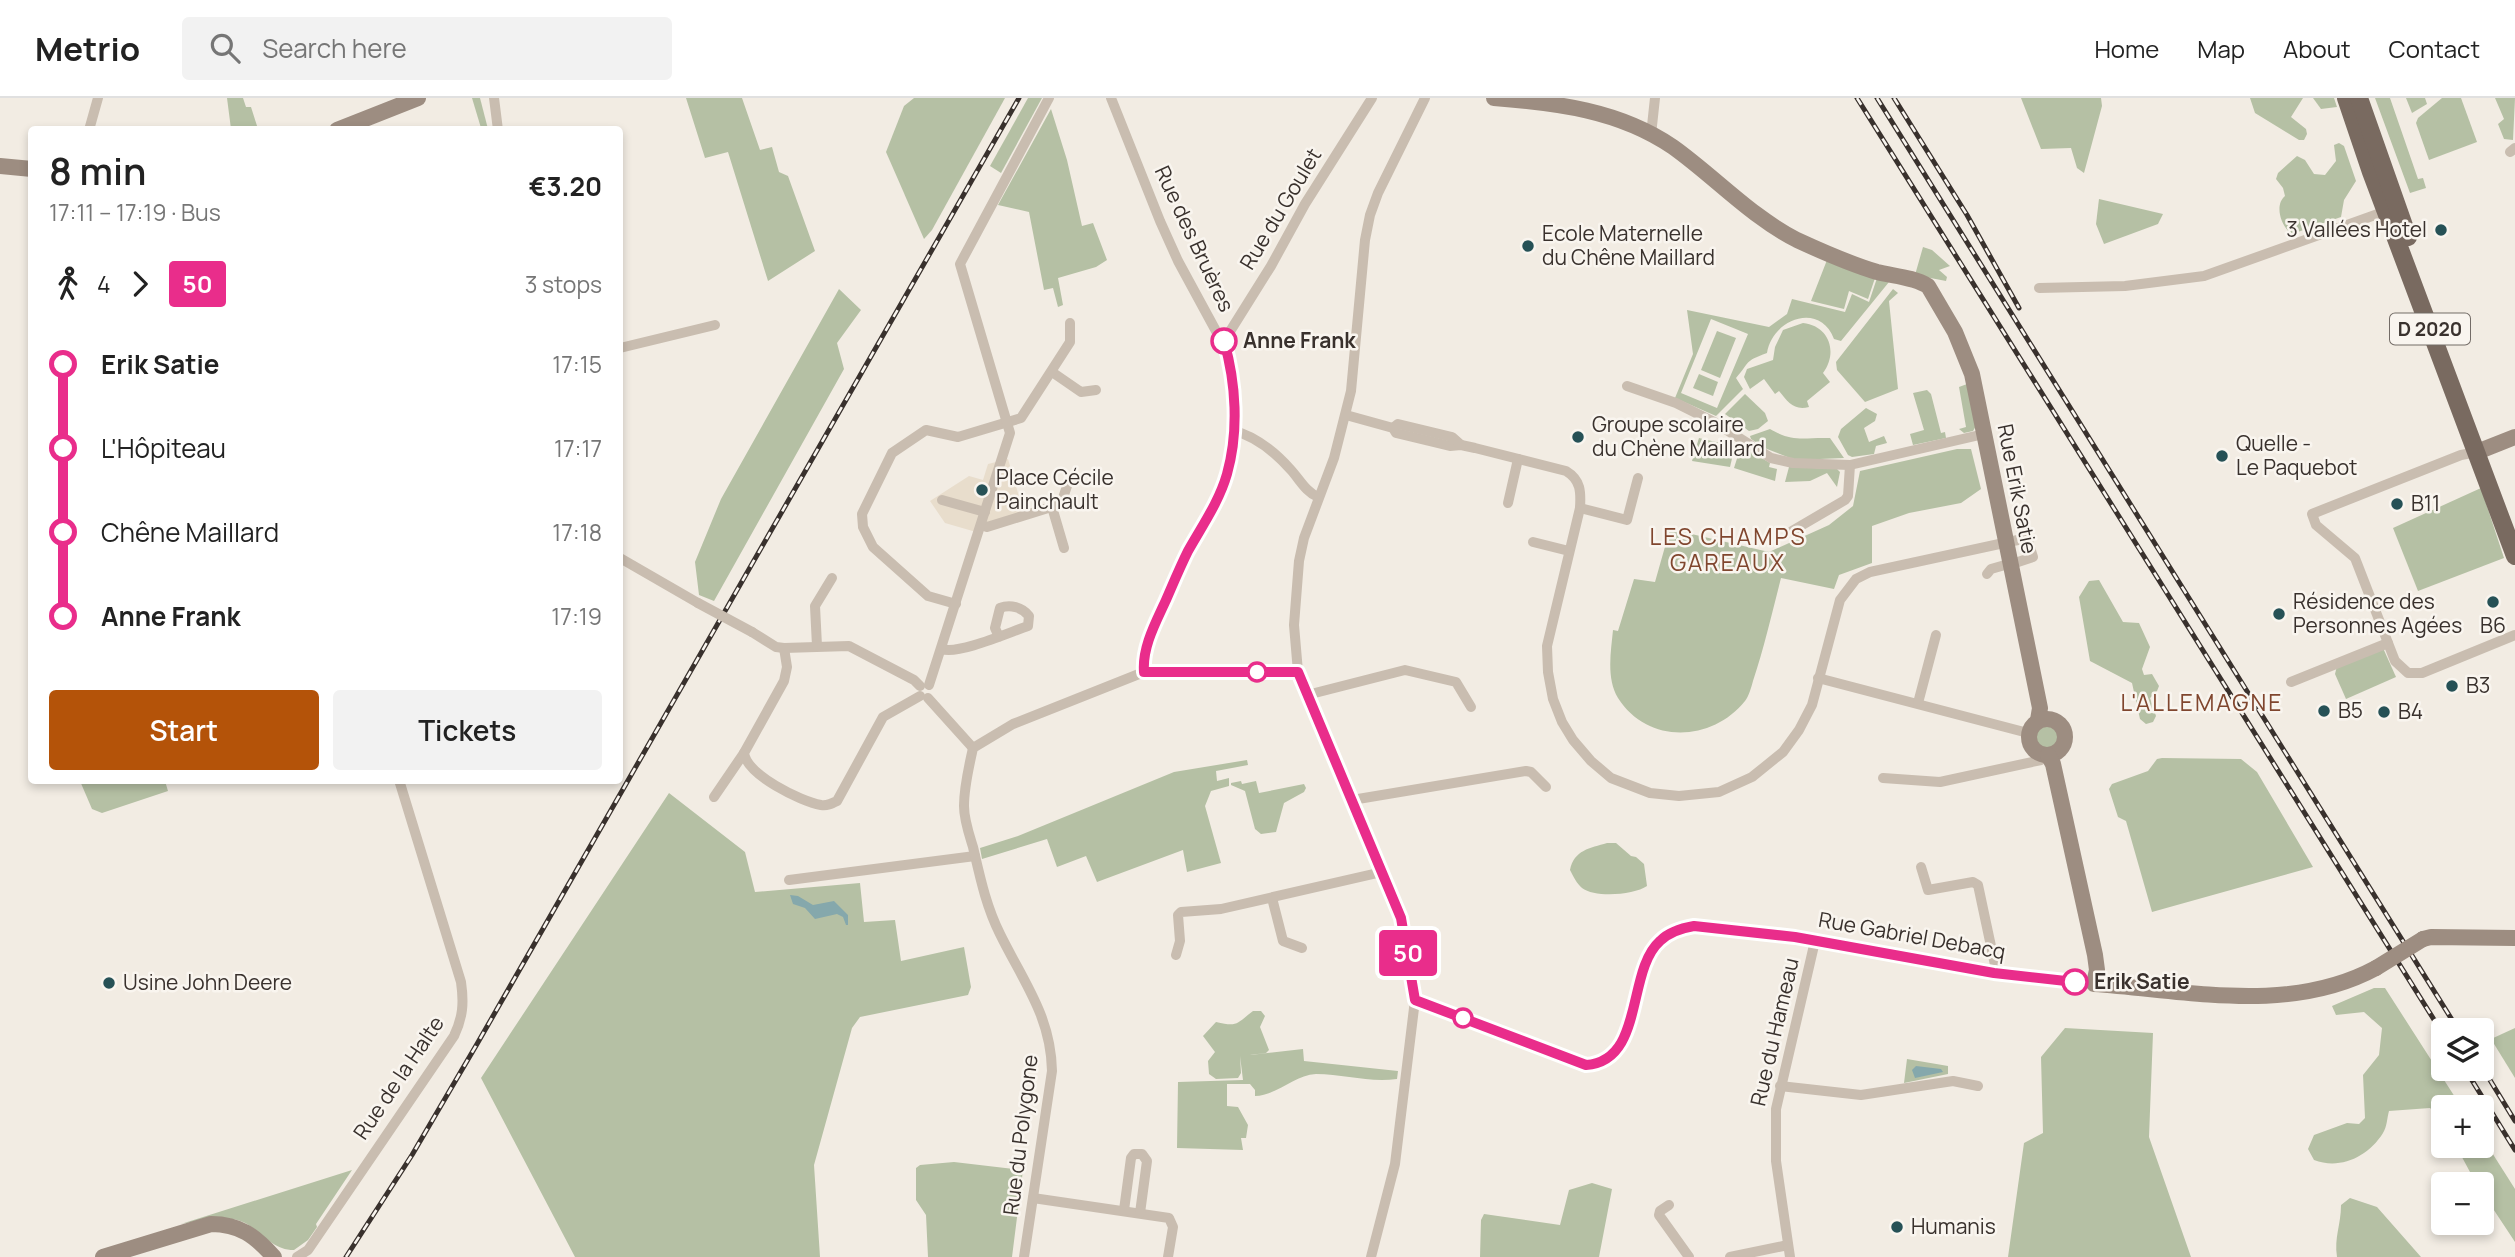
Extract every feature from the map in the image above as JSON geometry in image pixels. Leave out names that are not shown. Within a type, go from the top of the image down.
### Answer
[{"type":"main road","name":"D 2020","points":[[2346,98],[2483,450]]},
{"type":"main road","name":"D 2020","points":[[2359,98],[2391,208]]},
{"type":"main road","points":[[2483,450],[2515,526]]},
{"type":"main road","points":[[2483,450],[2515,556]]},
{"type":"street","points":[[90,126],[97,98]]},
{"type":"street","points":[[347,126],[418,98]]},
{"type":"street","points":[[494,98],[498,126]]},
{"type":"street","points":[[744,752],[748,764],[764,778],[798,797],[822,806],[831,804],[839,798],[883,717],[924,692],[942,649],[1010,433],[960,264],[1049,98]]},
{"type":"street","name":"Rue des Bruères","points":[[1111,98],[1173,250],[1224,341],[1232,368],[1234,395],[1227,474],[1153,628],[1143,660],[1144,672]]},
{"type":"street","name":"Rue du Goulet","points":[[1224,341],[1372,98]]},
{"type":"street","points":[[1371,1257],[1395,1164],[1415,1000],[1401,918],[1298,672],[1294,625],[1299,561],[1304,538],[1334,458],[1351,391],[1365,240],[1370,215],[1378,192],[1424,98]]},
{"type":"street","points":[[1494,98],[1556,103],[1596,111],[1651,135],[1655,98]]},
{"type":"street","name":"Rue Erik Satie","points":[[1651,135],[1672,146],[1759,217],[1796,239],[1846,261],[1928,286],[1968,359],[2006,543],[2042,742],[2095,955],[2107,977],[2101,984]]},
{"type":"street","points":[[0,166],[28,169]]},
{"type":"street","points":[[2039,288],[2125,286],[2204,276],[2391,208]]},
{"type":"street","points":[[956,604],[928,596],[873,547],[863,527],[862,514],[892,453],[926,429],[958,437],[1021,418],[1070,342],[1070,323]]},
{"type":"street","points":[[623,347],[715,325]]},
{"type":"street","points":[[1052,372],[1081,392],[1096,390]]},
{"type":"street","points":[[1627,386],[1676,403],[1771,458],[1793,463],[1850,465],[1984,434]]},
{"type":"street","points":[[1346,415],[1393,428],[1396,433],[1406,436],[1450,446],[1461,445],[1571,474],[1580,488],[1580,508],[1547,646],[1553,699],[1573,740],[1591,761],[1611,778],[1650,793],[1679,796],[1718,792],[1742,783],[1783,752],[1812,705],[1840,600],[1856,579],[1870,572],[2027,538],[2033,557],[2018,562]]},
{"type":"street","points":[[1232,430],[1250,437],[1274,453],[1311,494],[1318,498]]},
{"type":"street","points":[[2515,437],[2483,450],[2461,455],[2312,514],[2316,525],[2355,558],[2395,661],[2408,673],[2422,673],[2515,635]]},
{"type":"street","points":[[1508,503],[1518,459]]},
{"type":"street","points":[[1792,531],[1845,500],[1848,496],[1850,465]]},
{"type":"street","points":[[1580,508],[1628,520],[1638,478]]},
{"type":"street","points":[[981,525],[987,527],[1061,504],[1068,483]]},
{"type":"street","points":[[942,500],[985,512]]},
{"type":"street","points":[[1052,507],[1065,548]]},
{"type":"street","points":[[1532,542],[1569,551]]},
{"type":"street","points":[[623,560],[776,647],[853,647],[914,680],[972,748],[1013,724],[1144,672],[1298,672]]},
{"type":"street","points":[[1987,574],[1991,569],[2005,565]]},
{"type":"street","points":[[817,646],[815,606],[832,578]]},
{"type":"street","points":[[1919,703],[1936,635]]},
{"type":"street","points":[[942,649],[948,652],[999,637]]},
{"type":"street","points":[[2291,682],[2388,643]]},
{"type":"street","points":[[714,797],[744,752],[784,681],[787,667],[784,648]]},
{"type":"street","points":[[1307,695],[1407,670],[1456,682],[1471,707]]},
{"type":"street","points":[[1818,678],[1919,703],[2042,742]]},
{"type":"street","points":[[1883,778],[1940,782],[2042,742]]},
{"type":"street","name":"Rue du Polygone","points":[[972,748],[964,804],[988,907],[1038,1004],[1052,1052],[1052,1071],[1024,1257]]},
{"type":"street","points":[[1352,800],[1527,771],[1546,787]]},
{"type":"street","name":"Rue de la Halte","points":[[297,1257],[308,1250],[454,1037],[462,1019],[464,1001],[461,982],[400,784]]},
{"type":"street","points":[[789,880],[975,856]]},
{"type":"street","points":[[1921,867],[1928,890],[1973,882],[1978,885],[1995,965],[1994,973]]},
{"type":"street","points":[[1176,955],[1180,941],[1178,915],[1181,912],[1222,909],[1382,872]]},
{"type":"street","points":[[1272,898],[1283,941],[1302,948]]},
{"type":"street","name":"Rue Gabriel Debacq","points":[[1415,1000],[1565,1059],[1590,1065],[1609,1056],[1621,1041],[1626,1033],[1648,956],[1660,940],[1681,929],[1704,926],[1815,940],[1994,973],[2245,997],[2286,995],[2333,984],[2375,968],[2423,939],[2515,938]]},
{"type":"street","name":"Rue Gabriel Debacq","points":[[2483,937],[2515,930]]},
{"type":"street","name":"Rue du Hameau","points":[[1790,1257],[1774,1146],[1776,1110],[1815,940]]},
{"type":"street","points":[[1780,1086],[1861,1095],[1953,1081],[1978,1086]]},
{"type":"street","points":[[1124,1210],[1132,1158],[1134,1154],[1142,1154],[1147,1161],[1140,1213]]},
{"type":"street","points":[[1033,1198],[1165,1217],[1171,1221],[1173,1227],[1168,1257]]},
{"type":"street","points":[[1669,1205],[1659,1216],[1689,1257]]},
{"type":"street","points":[[103,1257],[211,1224],[226,1224],[246,1230],[258,1238],[274,1257]]},
{"type":"street","points":[[1730,1257],[1788,1245]]},
{"type":"street","points":[[280,1257],[287,1257]]},
{"type":"green space","points":[[227,98],[243,98],[246,107],[251,107],[257,126],[231,126]]},
{"type":"green space","points":[[472,98],[480,98],[487,126],[480,126]]},
{"type":"green space","points":[[686,98],[742,98],[760,150],[772,147],[779,172],[788,176],[815,251],[768,281],[728,152],[705,158]]},
{"type":"green space","points":[[914,98],[1005,98],[932,230],[924,239],[886,152],[904,106]]},
{"type":"green space","points":[[1028,98],[1042,98],[1001,173],[990,166]]},
{"type":"green space","points":[[2021,98],[2101,98],[2102,106],[2084,173],[2077,168],[2071,148],[2041,149]]},
{"type":"green space","points":[[2250,98],[2303,98],[2291,117],[2306,129],[2304,140],[2299,140],[2255,113]]},
{"type":"green space","points":[[2313,98],[2334,98],[2337,107],[2321,109]]},
{"type":"green space","points":[[2375,98],[2390,98],[2418,179],[2423,178],[2426,188],[2410,193]]},
{"type":"green space","points":[[2406,98],[2425,98],[2427,104],[2412,113]]},
{"type":"green space","points":[[2442,98],[2461,98],[2477,142],[2429,160],[2416,123],[2418,118]]},
{"type":"green space","points":[[2495,98],[2515,98],[2513,140],[2504,139],[2498,124],[2504,119]]},
{"type":"green space","points":[[1051,109],[1067,160],[1082,226],[1093,223],[1107,260],[1096,267],[1058,278],[1063,305],[1058,307],[1053,288],[1044,290],[1029,212],[998,205]]},
{"type":"green space","points":[[2339,143],[2344,146],[2356,181],[2344,200],[2341,217],[2292,234],[2280,216],[2280,205],[2285,196],[2276,179],[2278,173],[2297,156],[2305,160],[2314,174],[2325,175],[2336,161],[2334,145]]},
{"type":"green space","points":[[2099,199],[2163,214],[2158,224],[2104,244],[2096,224]]},
{"type":"green space","points":[[1923,247],[1932,250],[1950,266],[1939,270],[1947,277],[1946,281],[1915,275]]},
{"type":"green space","points":[[1827,260],[1875,278],[1868,299],[1849,291],[1844,309],[1811,301]]},
{"type":"green space","points":[[1877,278],[1889,282],[1841,341],[1834,339],[1818,321],[1808,318],[1787,323],[1771,341],[1767,353],[1748,362],[1736,378],[1743,389],[1716,416],[1675,398],[1693,354],[1687,310],[1769,327],[1787,314],[1792,299],[1845,312],[1852,294],[1869,302]],"holes":[[[1711,319],[1748,334],[1717,408],[1681,393]]]},
{"type":"green space","points":[[839,289],[861,310],[837,343],[844,369],[714,601],[699,595],[695,562],[721,499]]},
{"type":"green space","points":[[1893,289],[1898,293],[1889,301],[1898,389],[1865,402],[1837,370],[1836,362]]},
{"type":"green space","points":[[1803,323],[1820,329],[1829,342],[1830,357],[1823,373],[1830,382],[1807,401],[1809,407],[1799,408],[1792,405],[1779,391],[1775,394],[1764,379],[1750,389],[1744,377],[1747,369],[1773,360],[1775,347],[1783,330]]},
{"type":"green space","points":[[1717,331],[1736,338],[1720,378],[1701,370]]},
{"type":"green space","points":[[1699,374],[1718,382],[1713,396],[1693,388]]},
{"type":"green space","points":[[1967,384],[1976,426],[1973,431],[1964,433],[1959,429],[1966,427],[1959,387]]},
{"type":"green space","points":[[1927,390],[1931,394],[1941,433],[1945,432],[1946,438],[1913,445],[1910,434],[1924,430],[1913,393]]},
{"type":"green space","points":[[1745,394],[1765,413],[1768,421],[1758,429],[1749,431],[1725,414]]},
{"type":"green space","points":[[1866,408],[1877,414],[1875,421],[1864,428],[1869,442],[1884,436],[1887,443],[1876,446],[1874,454],[1852,457],[1848,455],[1838,437],[1841,429]]},
{"type":"green space","points":[[1770,429],[1793,438],[1830,438],[1844,458],[1795,460],[1767,449],[1751,439],[1750,436]]},
{"type":"green space","points":[[1699,438],[1733,446],[1730,467],[1692,461]]},
{"type":"green space","points":[[1741,446],[1770,463],[1769,467],[1777,469],[1775,481],[1734,468]]},
{"type":"green space","points":[[1957,449],[1971,449],[1981,489],[1961,503],[1909,513],[1872,526],[1872,563],[1839,575],[1834,589],[1781,578],[1750,692],[1731,715],[1698,730],[1663,730],[1646,724],[1631,713],[1618,698],[1611,673],[1613,630],[1618,631],[1634,579],[1655,582],[1670,529],[1769,552],[1829,525],[1853,506],[1860,471]]},
{"type":"green space","points":[[1789,467],[1837,469],[1840,472],[1837,487],[1827,473],[1810,481],[1785,482]]},
{"type":"green space","points":[[2481,488],[2504,558],[2418,591],[2393,528]]},
{"type":"green space","points":[[2099,580],[2123,622],[2139,623],[2150,647],[2142,669],[2144,675],[2152,674],[2159,686],[2150,698],[2156,716],[2153,722],[2146,724],[2140,719],[2132,683],[2090,661],[2079,597],[2089,581]]},
{"type":"green space","points":[[2383,648],[2396,677],[2346,699],[2335,674],[2337,666]]},
{"type":"green space","points":[[2042,724],[2052,724],[2059,731],[2059,741],[2052,748],[2042,748],[2035,741],[2035,731]]},
{"type":"green space","points":[[2157,759],[2241,759],[2257,772],[2313,867],[2152,912],[2126,821],[2118,817],[2109,789],[2112,784],[2148,771]]},
{"type":"green space","points":[[1247,760],[1248,765],[1216,771],[1217,781],[1229,778],[1229,786],[1211,791],[1205,806],[1221,863],[1187,872],[1183,850],[1097,882],[1086,856],[1057,867],[1047,839],[982,859],[980,848],[1018,836],[1174,772]]},
{"type":"green space","points":[[1241,781],[1242,784],[1256,781],[1259,793],[1304,784],[1306,788],[1304,792],[1284,803],[1276,832],[1261,834],[1255,829],[1245,791],[1231,785]]},
{"type":"green space","points":[[81,784],[166,784],[168,791],[102,813],[92,809]]},
{"type":"green space","points":[[669,793],[745,852],[755,892],[860,883],[864,922],[895,920],[901,961],[964,947],[971,987],[968,995],[860,1017],[852,1028],[814,1165],[820,1257],[575,1257],[481,1078]]},
{"type":"green space","points":[[1607,843],[1616,843],[1644,864],[1647,886],[1633,892],[1614,894],[1596,893],[1580,886],[1570,870],[1575,858],[1584,851]]},
{"type":"green space","points":[[2374,988],[2385,988],[2431,1060],[2431,1081],[2445,1081],[2454,1095],[2431,1095],[2431,1109],[2389,1111],[2383,1133],[2370,1149],[2353,1159],[2324,1163],[2314,1160],[2308,1149],[2314,1135],[2347,1123],[2359,1124],[2365,1118],[2363,1075],[2379,1055],[2382,1028],[2364,1012],[2336,1015],[2332,1006]]},
{"type":"green space","points":[[1253,1011],[1261,1011],[1265,1016],[1260,1027],[1269,1050],[1266,1053],[1250,1055],[1303,1049],[1304,1061],[1398,1071],[1397,1079],[1376,1080],[1316,1074],[1255,1096],[1255,1090],[1250,1084],[1227,1084],[1227,1106],[1238,1107],[1248,1125],[1246,1138],[1241,1138],[1243,1150],[1177,1148],[1178,1082],[1243,1080],[1240,1056],[1241,1073],[1238,1078],[1216,1079],[1209,1074],[1208,1061],[1215,1052],[1203,1036],[1216,1022],[1240,1022]]},
{"type":"green space","points":[[2065,1028],[2153,1033],[2149,1137],[2191,1257],[2008,1257],[2024,1143],[2043,1133],[2041,1057]]},
{"type":"green space","points":[[2515,1028],[2515,1078],[2494,1044],[2494,1038]]},
{"type":"green space","points":[[1907,1059],[1948,1066],[1948,1074],[1904,1083]]},
{"type":"green space","points":[[2494,1156],[2515,1189],[2515,1242],[2494,1210],[2494,1172],[2470,1172],[2462,1158]]},
{"type":"green space","points":[[954,1162],[1023,1170],[1012,1257],[928,1257],[926,1215],[916,1200],[916,1168],[920,1165]]},
{"type":"green space","points":[[352,1170],[308,1240],[294,1250],[280,1247],[247,1224],[231,1219],[181,1224]]},
{"type":"green space","points":[[1592,1183],[1612,1189],[1599,1257],[1480,1257],[1481,1220],[1484,1214],[1560,1225],[1569,1190]]},
{"type":"green space","points":[[2350,1198],[2377,1207],[2421,1257],[2337,1257],[2341,1205]]},
{"type":"shaded area","name":"Place Cécile Painchault","points":[[1008,459],[1025,517],[976,532],[945,523],[930,501],[969,476],[983,480],[988,464]]},
{"type":"water","points":[[790,895],[798,896],[813,905],[834,901],[848,915],[848,925],[843,917],[837,914],[815,919],[805,908],[793,904]]},
{"type":"water","points":[[1916,1066],[1941,1069],[1943,1072],[1915,1078],[1912,1070]]},
{"type":"railway","points":[[346,1257],[412,1155],[477,1044],[1019,98]]},
{"type":"railway","points":[[1857,98],[2433,1018]]},
{"type":"railway","points":[[1877,98],[2451,1018]]},
{"type":"railway","points":[[1894,98],[1967,215],[2019,308]]},
{"type":"railway","points":[[2472,1081],[2515,1150]]},
{"type":"railway","points":[[2491,1081],[2515,1121]]},
{"type":"bus line","name":"50","points":[[1224,341],[1232,368],[1234,395],[1227,474],[1153,628],[1143,660],[1144,672],[1298,672],[1401,918],[1415,1000],[1586,1065],[1596,1063],[1614,1052],[1626,1033],[1646,961],[1652,949],[1667,936],[1694,926],[1795,937],[1994,973],[2075,982]]},
{"type":"place","name":"3 Vallées Hotel","points":[[2441,230]]},
{"type":"place","name":"Ecole Maternelle du Chêne Maillard","points":[[1528,246]]},
{"type":"place","name":"Anne Frank","points":[[1224,341]]},
{"type":"place","name":"Groupe scolaire du Chène Maillard","points":[[1578,437]]},
{"type":"place","name":"Quelle - Le Paquebot","points":[[2222,456]]},
{"type":"place","name":"Place Cécile Painchault","points":[[982,490]]},
{"type":"place","name":"B11","points":[[2397,504]]},
{"type":"place","name":"B6","points":[[2493,602]]},
{"type":"place","name":"Résidence des Personnes Agées","points":[[2279,614]]},
{"type":"place","name":"B3","points":[[2452,686]]},
{"type":"place","name":"B5","points":[[2324,711]]},
{"type":"place","name":"B4","points":[[2384,712]]},
{"type":"place","name":"Erik Satie","points":[[2075,982]]},
{"type":"place","name":"Usine John Deere","points":[[109,983]]},
{"type":"place","name":"Humanis","points":[[1897,1227]]},
{"type":"district","name":"LES CHAMPS GAREAUX","points":[[1728,550]]},
{"type":"district","name":"L'ALLEMAGNE","points":[[2202,703]]}]
